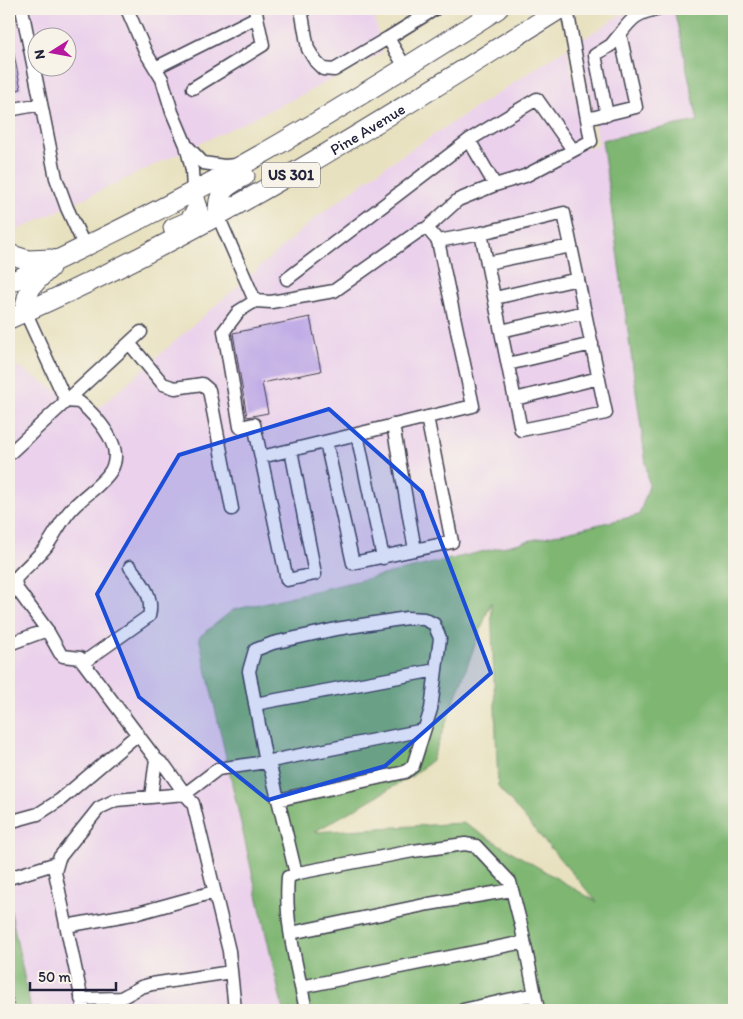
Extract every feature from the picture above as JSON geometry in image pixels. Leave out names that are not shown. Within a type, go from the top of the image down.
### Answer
[{"type":"highway","name":"Pine Avenue","points":[[9,283],[193,192],[307,128],[498,9]]},
{"type":"highway","name":"Pine Avenue","points":[[17,315],[107,273],[218,216],[338,148],[560,9]]},
{"type":"highway","points":[[218,216],[218,201],[225,188],[343,119],[359,96]]},
{"type":"highway","points":[[107,273],[109,264],[118,255],[189,221],[198,208],[193,192]]},
{"type":"highway","points":[[9,254],[28,260],[60,259]]},
{"type":"highway","points":[[17,315],[35,281],[60,259]]},
{"type":"street","points":[[22,9],[56,178],[67,208],[85,246]]},
{"type":"street","points":[[127,9],[146,53],[162,79],[172,112],[186,145],[192,170],[193,192]]},
{"type":"street","points":[[301,9],[308,49],[323,69],[334,70],[435,9]]},
{"type":"street","points":[[291,450],[315,574],[287,580],[254,424],[240,427],[224,331],[239,311],[254,300],[271,302],[334,292],[419,231],[427,228],[458,200],[495,185],[525,176],[591,141],[567,9]]},
{"type":"street","points":[[576,59],[595,55],[611,45],[631,18],[657,9]]},
{"type":"street","points":[[155,68],[256,13],[263,44],[193,88]]},
{"type":"street","points":[[587,119],[636,107],[620,34]]},
{"type":"street","points":[[388,38],[405,67]]},
{"type":"street","points":[[595,55],[608,114]]},
{"type":"street","points":[[287,279],[469,140],[537,99],[573,150]]},
{"type":"street","points":[[9,110],[41,104]]},
{"type":"street","points":[[469,140],[495,185]]},
{"type":"street","points":[[186,145],[203,163],[224,166],[241,165]]},
{"type":"street","points":[[438,241],[482,233],[564,213],[606,413],[521,430],[482,233]]},
{"type":"street","points":[[218,216],[254,300]]},
{"type":"street","points":[[261,457],[473,406],[438,241],[427,228]]},
{"type":"street","points":[[488,263],[571,246]]},
{"type":"street","points":[[494,298],[578,279]]},
{"type":"street","points":[[501,331],[585,312]]},
{"type":"street","points":[[17,315],[66,400]]},
{"type":"street","points":[[9,454],[141,332]]},
{"type":"street","points":[[129,343],[164,384],[175,388],[202,384],[209,390],[232,509]]},
{"type":"street","points":[[508,364],[592,344]]},
{"type":"street","points":[[515,399],[599,378]]},
{"type":"street","points":[[66,400],[80,402],[100,424],[113,444],[116,464],[70,510],[46,547],[17,577],[15,585],[63,656],[78,656],[84,662],[156,759],[165,766],[193,802],[229,951],[235,1010]]},
{"type":"street","points":[[326,442],[353,564],[452,542],[427,417]]},
{"type":"street","points":[[393,425],[415,550]]},
{"type":"street","points":[[357,434],[384,558]]},
{"type":"street","points":[[84,662],[149,616],[152,605],[144,586],[130,567]]},
{"type":"street","points":[[278,800],[405,772],[413,766],[431,709],[440,638],[434,624],[424,619],[407,618],[336,629],[274,643],[255,650],[249,671],[266,762],[270,770],[296,874]]},
{"type":"street","points":[[9,644],[47,630]]},
{"type":"street","points":[[256,704],[436,670]]},
{"type":"street","points":[[231,972],[152,984],[141,987],[121,998],[82,1005],[55,872],[59,858],[70,842],[100,808],[116,800],[186,794],[218,769],[266,762],[424,730]]},
{"type":"street","points":[[9,822],[38,814],[60,800],[138,734]]},
{"type":"street","points":[[151,797],[156,759]]},
{"type":"street","points":[[306,1010],[291,933],[286,895],[288,877],[413,850],[465,844],[476,846],[510,882],[538,1010]]},
{"type":"street","points":[[9,878],[57,863]]},
{"type":"street","points":[[291,933],[429,904],[512,890]]},
{"type":"street","points":[[66,926],[138,913],[214,892]]},
{"type":"street","points":[[301,987],[524,942]]},
{"type":"street","points":[[463,1010],[535,994]]},
{"type":"path","points":[[9,984],[15,1010]]},
{"type":"highlighted area","points":[[329,409],[422,492],[491,673],[385,766],[268,800],[139,697],[97,594],[179,455]]},
{"type":"shaded area","points":[[9,9],[373,9],[382,53],[304,94],[9,234]]},
{"type":"shaded area","points":[[630,9],[674,9],[698,121],[603,140],[649,486],[639,515],[233,610],[199,637],[283,1010],[31,1010],[9,903],[9,361],[93,413],[313,220],[384,167],[567,48],[586,148],[599,146],[580,41]]},
{"type":"green space","points":[[674,9],[734,9],[734,1010],[283,1010],[199,637],[233,610],[639,515],[649,486],[602,140],[698,121]],"holes":[[[491,602],[498,787],[597,902],[463,823],[314,832],[412,776],[432,760]]]},
{"type":"green space","points":[[9,903],[31,1010],[9,1010]]},
{"type":"building","points":[[13,50],[21,89],[9,92],[9,51]]},
{"type":"building","points":[[310,317],[321,371],[262,383],[268,413],[247,417],[233,333]]}]
